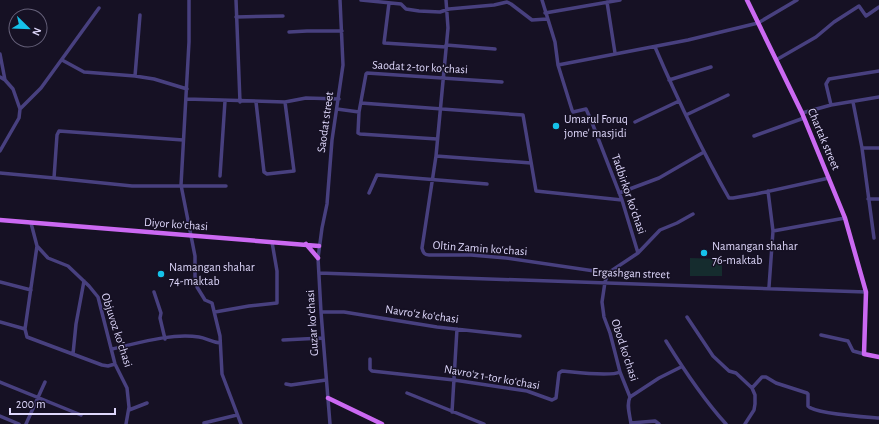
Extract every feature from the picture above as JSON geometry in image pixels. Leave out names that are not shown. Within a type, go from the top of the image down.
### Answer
[{"type":"main road","name":"Chartak street","points":[[747,0],[802,113],[829,178],[845,218],[866,292]]},
{"type":"main road","name":"Diyor koʻchasi","points":[[0,220],[320,246]]},
{"type":"main road","points":[[306,244],[318,258]]},
{"type":"main road","points":[[866,292],[864,354],[879,357]]},
{"type":"main road","points":[[328,398],[382,424]]},
{"type":"street","points":[[189,0],[187,89],[181,185],[195,256],[197,290],[205,300],[212,303],[215,312],[220,336],[222,374],[236,415],[241,424]]},
{"type":"street","points":[[236,0],[240,102]]},
{"type":"street","name":"Saodat street","points":[[320,246],[327,204],[332,140],[343,65],[340,0]]},
{"type":"street","points":[[361,0],[401,4],[406,9],[419,11],[440,12],[507,2],[532,20],[547,19]]},
{"type":"street","points":[[432,180],[436,156],[448,28],[446,0]]},
{"type":"street","name":"Tadbirkor koʻchasi","points":[[542,0],[555,42],[558,64],[572,110],[573,112],[577,112],[586,109],[622,200],[638,253],[608,273]]},
{"type":"street","points":[[545,13],[620,0]]},
{"type":"street","points":[[558,64],[688,40],[758,23],[797,0]]},
{"type":"street","points":[[607,2],[615,53]]},
{"type":"street","points":[[389,3],[384,43],[495,49]]},
{"type":"street","points":[[776,60],[816,38],[834,22],[859,6],[866,16],[879,7]]},
{"type":"street","points":[[20,109],[41,88],[99,8]]},
{"type":"street","points":[[135,76],[140,15]]},
{"type":"street","points":[[236,17],[283,16]]},
{"type":"street","points":[[289,32],[342,31]]},
{"type":"street","points":[[655,46],[679,101],[729,198],[829,178]]},
{"type":"street","points":[[0,54],[5,80]]},
{"type":"street","points":[[62,60],[84,72],[154,79],[187,89]]},
{"type":"street","points":[[670,80],[711,67]]},
{"type":"street","points":[[831,106],[826,84],[829,79],[879,71]]},
{"type":"street","name":"Saodat 2-tor koʻchasi","points":[[360,103],[365,75],[367,72],[502,82]]},
{"type":"street","points":[[0,77],[13,89],[20,109],[20,115],[16,125],[0,151]]},
{"type":"street","points":[[686,115],[728,95]]},
{"type":"street","points":[[802,113],[879,97]]},
{"type":"street","points":[[186,99],[240,102],[285,102],[306,98],[339,99]]},
{"type":"street","points":[[220,176],[224,101]]},
{"type":"street","points":[[635,122],[679,101]]},
{"type":"street","points":[[256,102],[264,172],[267,174],[294,171],[285,102]]},
{"type":"street","points":[[853,102],[862,148],[874,238]]},
{"type":"street","points":[[437,139],[360,134],[357,132],[360,103],[523,115],[536,191],[622,200]]},
{"type":"street","points":[[337,109],[359,112]]},
{"type":"street","points":[[754,136],[804,118]]},
{"type":"street","points":[[54,178],[57,135],[59,131],[183,140]]},
{"type":"street","points":[[862,148],[879,148]]},
{"type":"street","points":[[619,193],[659,178],[704,152]]},
{"type":"street","points":[[436,156],[531,164]]},
{"type":"street","points":[[0,173],[132,186],[226,186]]},
{"type":"street","points":[[369,193],[377,175],[487,184]]},
{"type":"street","name":"Oltin Zamin koʻchasi","points":[[432,180],[422,248],[422,252],[426,255],[471,255],[506,258],[608,273]]},
{"type":"street","points":[[768,191],[773,231],[769,287]]},
{"type":"street","points":[[868,199],[879,199]]},
{"type":"street","points":[[638,253],[660,230],[693,214]]},
{"type":"street","points":[[773,231],[845,218]]},
{"type":"street","points":[[31,223],[37,246],[25,329],[26,334],[30,338],[102,365],[108,366],[115,364]]},
{"type":"street","points":[[215,312],[277,303],[277,271],[272,242]]},
{"type":"street","name":"Objuvoz koʻchasi","points":[[37,246],[48,258],[66,265],[84,281],[98,297],[115,364],[127,388],[129,410],[126,424]]},
{"type":"street","name":"Guzar koʻchasi","points":[[320,246],[318,258],[322,338],[330,424]]},
{"type":"street","name":"Ergashgan street","points":[[319,273],[769,287],[866,292]]},
{"type":"street","points":[[605,282],[608,273]]},
{"type":"street","points":[[73,354],[76,324],[84,281]]},
{"type":"street","points":[[0,282],[31,290]]},
{"type":"street","name":"Obod koʻchasi","points":[[605,282],[602,308],[620,372],[630,397],[628,400],[628,408],[631,424]]},
{"type":"street","points":[[154,292],[161,313],[160,318],[165,339]]},
{"type":"street","name":"Navroʻz koʻchasi","points":[[321,312],[344,312],[430,326],[520,336]]},
{"type":"street","points":[[687,317],[714,356],[729,371],[736,372],[752,388],[755,395],[754,410],[745,424]]},
{"type":"street","points":[[0,322],[25,329]]},
{"type":"street","points":[[452,412],[457,329]]},
{"type":"street","points":[[112,349],[147,341],[185,336],[200,337],[212,342],[220,343]]},
{"type":"street","points":[[821,336],[848,341],[853,351],[864,354]]},
{"type":"street","points":[[283,340],[322,338]]},
{"type":"street","points":[[666,341],[681,367],[726,424]]},
{"type":"street","name":"Navroʻz 1-tor koʻchasi","points":[[370,359],[369,366],[372,371],[454,380],[527,391],[554,400],[556,398],[559,373],[562,371],[602,374],[618,374],[620,372]]},
{"type":"street","points":[[630,397],[659,378],[681,367]]},
{"type":"street","points":[[752,388],[762,377],[766,377],[776,383],[807,393],[808,406],[812,409],[845,415],[879,418]]},
{"type":"street","points":[[286,384],[291,385],[326,380]]},
{"type":"street","points":[[0,382],[81,415]]},
{"type":"street","points":[[26,424],[45,382]]},
{"type":"street","points":[[406,394],[484,424]]},
{"type":"street","points":[[129,410],[147,403]]},
{"type":"street","points":[[204,424],[236,415]]},
{"type":"street","points":[[0,416],[19,424]]},
{"type":"street","points":[[631,424],[655,421],[659,424]]},
{"type":"green space","points":[[690,258],[722,259],[722,276],[690,276]]},
{"type":"place","name":"Umarul Foruq jome' masjidi","points":[[556,126]]},
{"type":"place","name":"Namangan shahar 76-maktab","points":[[704,253]]},
{"type":"place","name":"Namangan shahar 74-maktab","points":[[161,274]]}]
